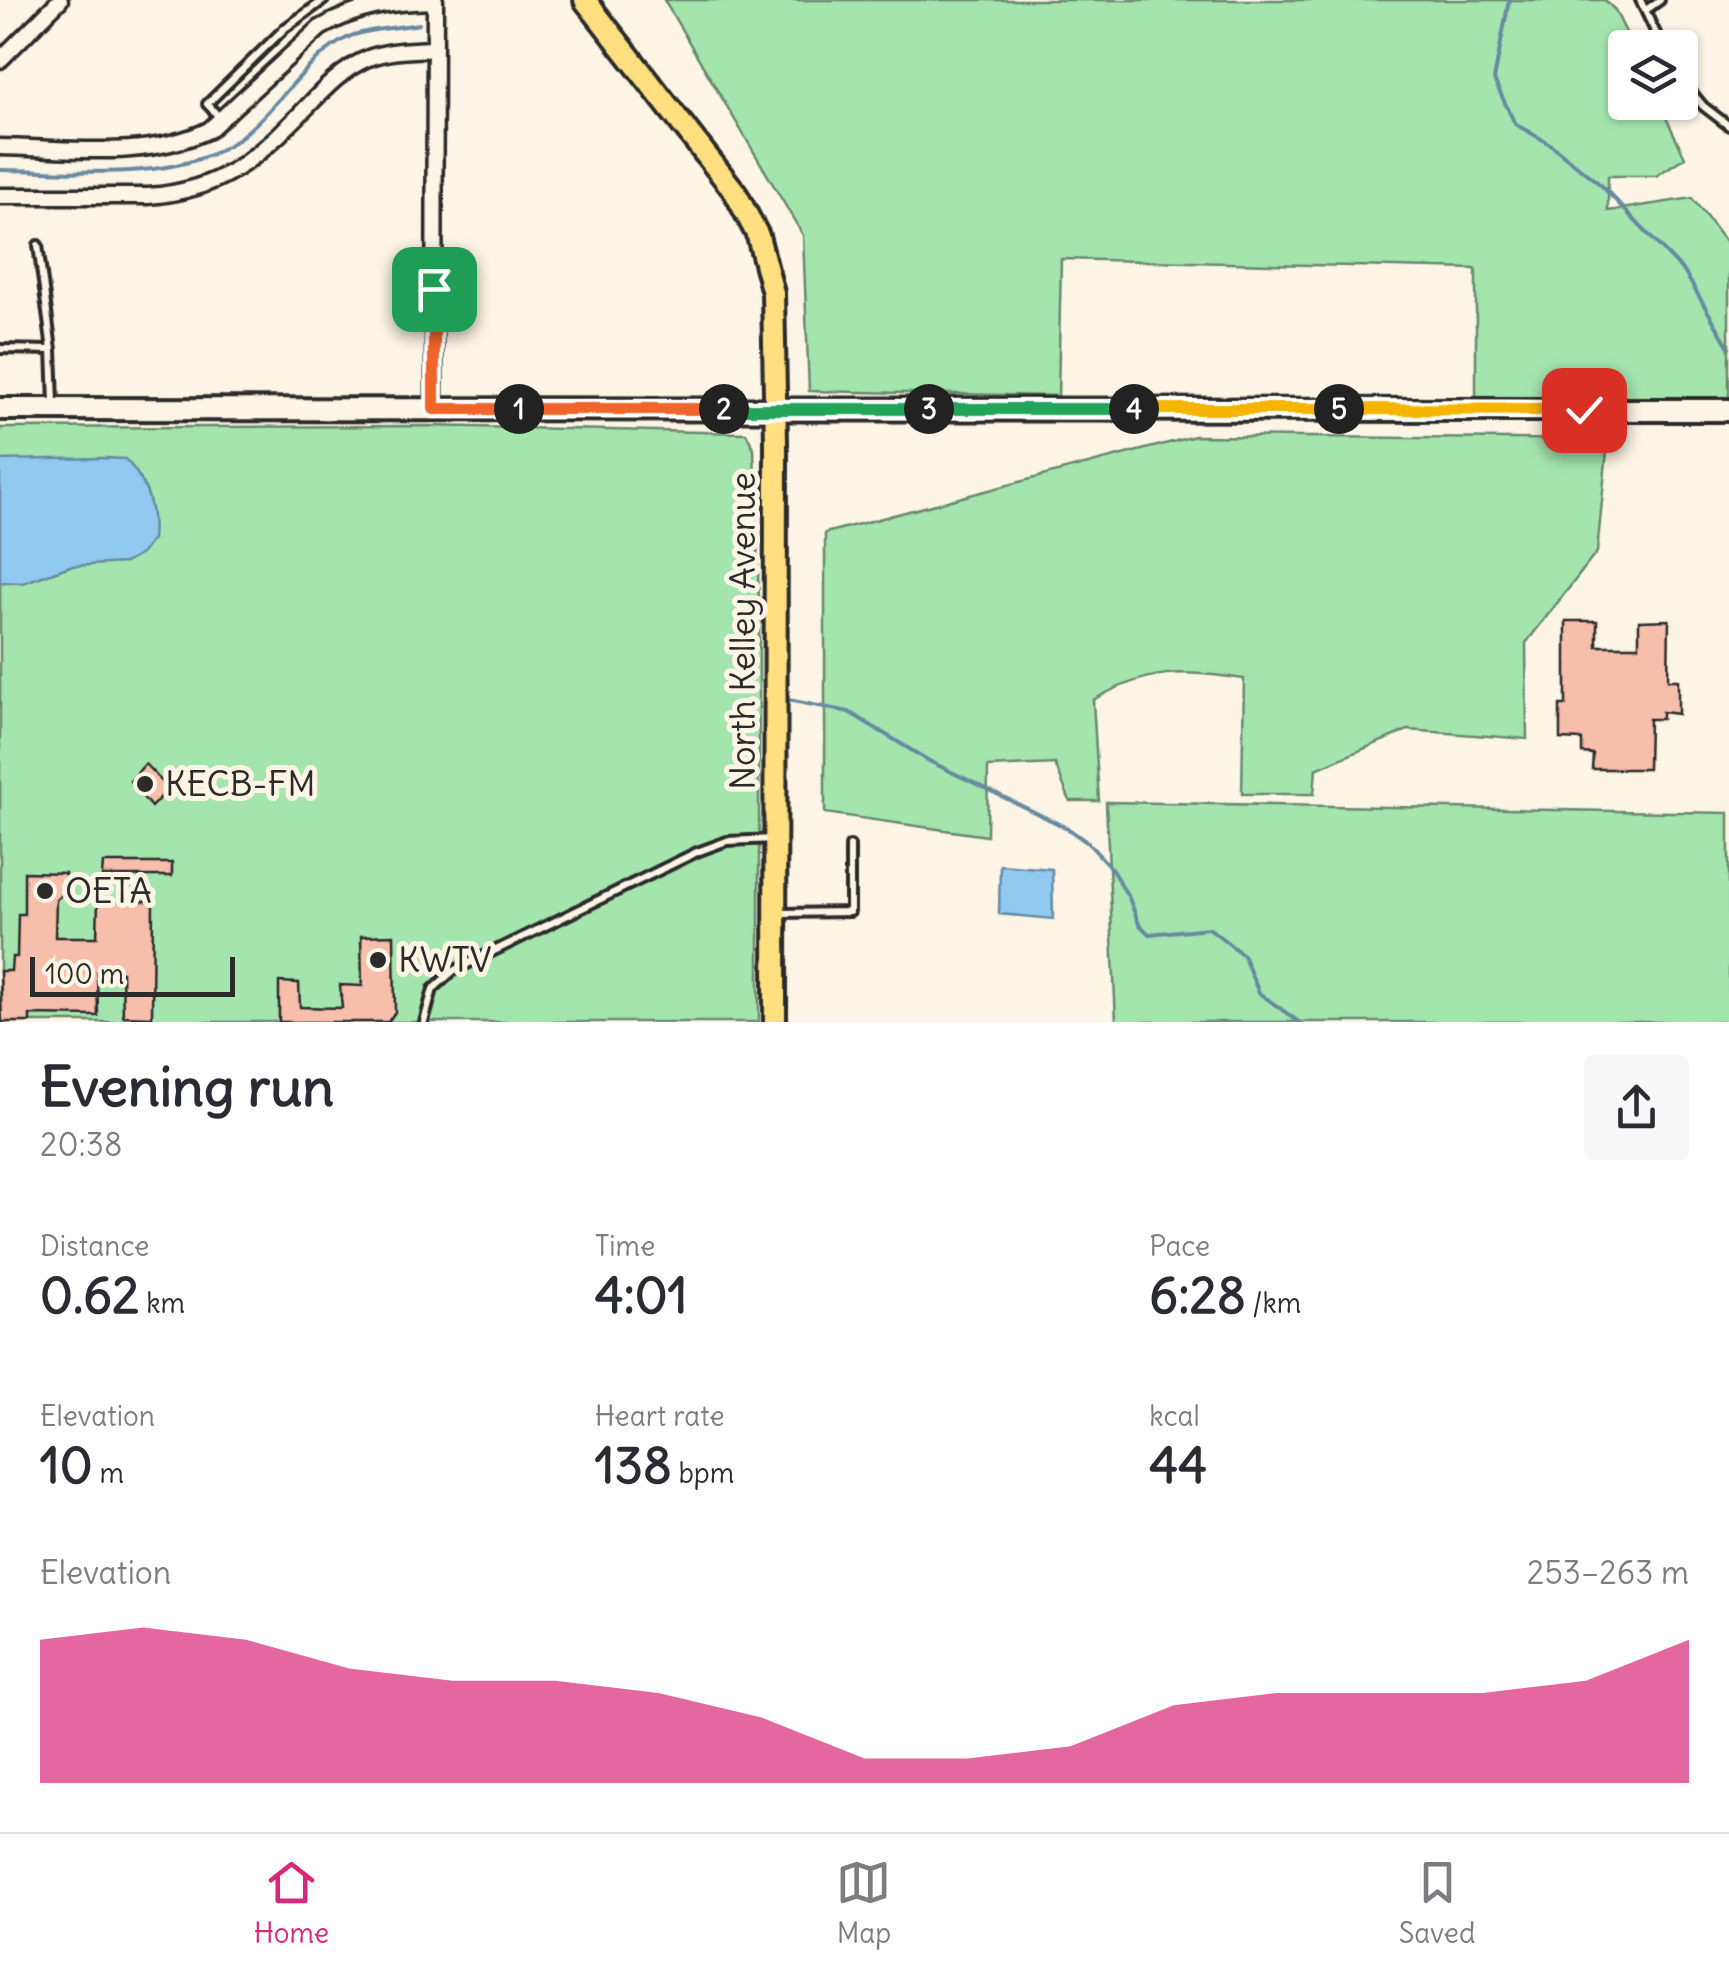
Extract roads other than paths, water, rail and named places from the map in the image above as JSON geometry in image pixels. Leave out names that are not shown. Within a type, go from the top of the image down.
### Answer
[{"type":"main road","name":"North Kelley Avenue","points":[[585,0],[735,192],[758,236],[773,293],[775,1022]]},
{"type":"street","points":[[0,60],[60,0]]},
{"type":"street","points":[[0,148],[166,146],[191,139],[222,120],[320,28],[341,16],[384,1],[435,0],[434,409]]},
{"type":"street","points":[[0,196],[148,196],[208,185],[228,176],[266,148],[348,68],[387,52],[435,49]]},
{"type":"street","points":[[0,409],[1729,410]]},
{"type":"lane","points":[[222,120],[207,104],[285,28],[324,0]]},
{"type":"lane","points":[[1640,0],[1655,30]]},
{"type":"lane","points":[[1646,10],[1660,0]]},
{"type":"lane","points":[[1698,100],[1727,121]]},
{"type":"lane","points":[[38,245],[52,350],[54,409]]},
{"type":"lane","points":[[0,349],[52,350]]},
{"type":"lane","points":[[424,1022],[433,989],[453,972],[696,852],[727,841],[775,839]]},
{"type":"lane","points":[[775,914],[850,912],[850,846]]},
{"type":"water","points":[[125,459],[148,496],[152,540],[141,554],[125,563],[70,566],[23,583],[0,582],[0,460]]},
{"type":"water","points":[[1000,865],[1052,869],[1053,919],[999,914]]},
{"type":"waterway","points":[[1509,0],[1494,80],[1515,124],[1550,144],[1602,186],[1685,273],[1729,347]]},
{"type":"waterway","points":[[0,170],[116,172],[202,158],[242,136],[335,45],[359,33],[419,24]]},
{"type":"waterway","points":[[788,700],[849,712],[929,761],[1067,828],[1110,867],[1139,924],[1149,934],[1209,928],[1243,955],[1259,993],[1299,1022]]},
{"type":"place","name":"KECB-FM","points":[[145,784]]},
{"type":"place","name":"OETA","points":[[45,891]]},
{"type":"place","name":"KWTV","points":[[378,960]]}]
